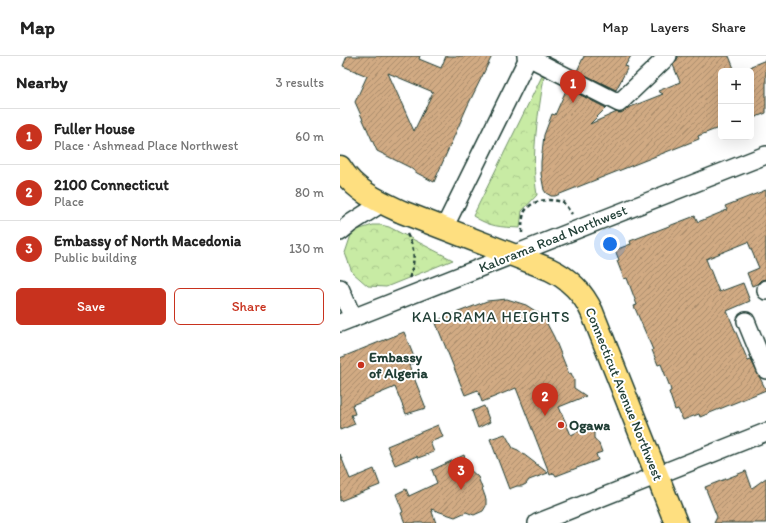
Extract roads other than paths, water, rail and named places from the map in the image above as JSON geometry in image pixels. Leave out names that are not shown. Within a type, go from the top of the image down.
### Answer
[{"type":"main road","name":"Connecticut Avenue Northwest","points":[[340,167],[353,184],[382,203],[556,272],[571,283],[583,295],[592,312],[676,523]]},
{"type":"street","points":[[444,228],[528,56],[567,78],[618,103],[668,56]]},
{"type":"street","name":"Kalorama Road Northwest","points":[[346,321],[766,155]]},
{"type":"street","points":[[340,232],[351,222],[382,203]]},
{"type":"street","points":[[340,288],[346,321]]},
{"type":"street","points":[[746,321],[766,370]]},
{"type":"street","points":[[537,523],[766,432]]},
{"type":"place","name":"Fuller House","points":[[573,103]]},
{"type":"place","name":"Embassy of Algeria","points":[[361,365]]},
{"type":"place","name":"2100 Connecticut","points":[[545,416]]},
{"type":"place","name":"Ogawa","points":[[561,425]]},
{"type":"place","name":"Embassy of North Macedonia","points":[[461,490]]},
{"type":"district","name":"KALORAMA HEIGHTS","points":[[491,317]]}]
